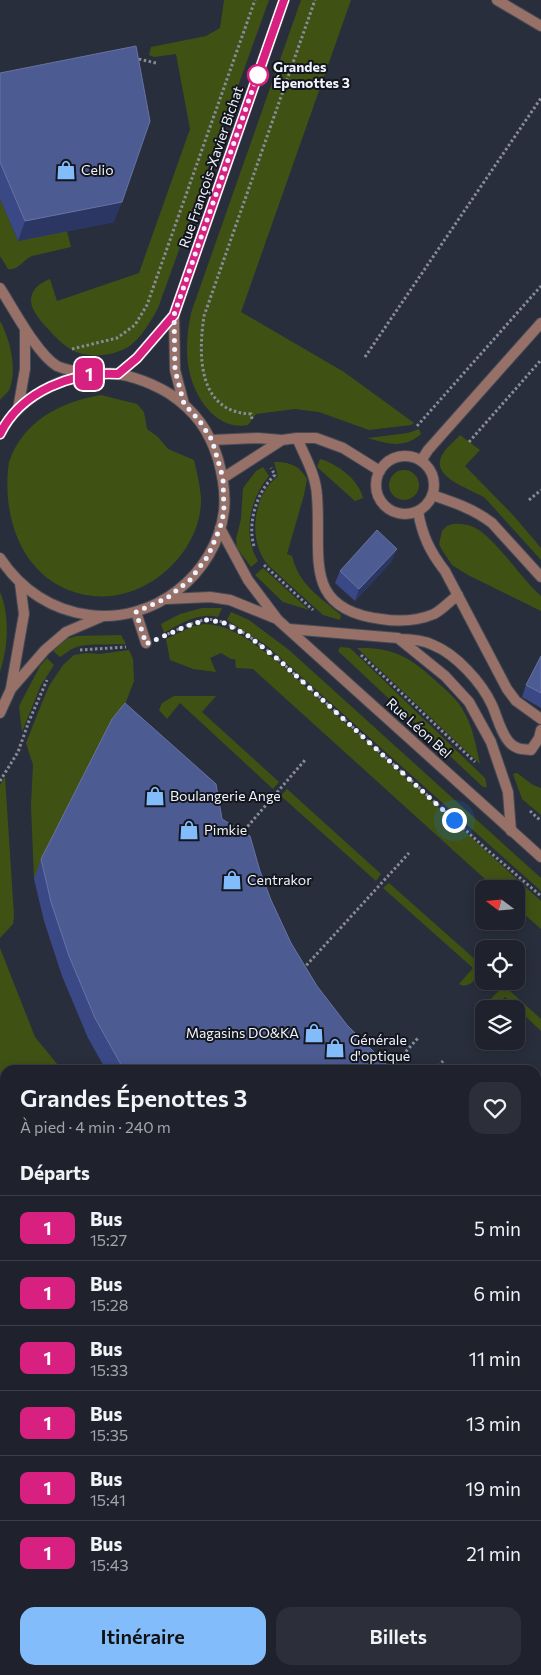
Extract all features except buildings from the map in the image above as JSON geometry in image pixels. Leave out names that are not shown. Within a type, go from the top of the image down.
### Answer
[{"type":"street","name":"Rue François-Xavier Bichat","points":[[184,404],[175,370],[174,315],[284,0]]},
{"type":"street","points":[[497,0],[541,26]]},
{"type":"street","points":[[0,288],[26,330],[48,358],[58,366],[89,374],[118,374],[153,384],[184,404],[199,420],[212,440],[223,478],[224,512],[220,528],[208,556],[190,580],[167,598],[136,612],[119,616],[101,617],[72,613],[44,601],[20,583],[0,558]]},
{"type":"street","name":"Rue François-Xavier Bichat","points":[[118,374],[137,358],[174,315]]},
{"type":"street","points":[[421,461],[428,450],[541,323]]},
{"type":"street","points":[[18,409],[25,368],[26,330]]},
{"type":"street","points":[[0,434],[2,425],[18,409],[51,386],[89,374]]},
{"type":"street","points":[[297,438],[315,478],[319,563],[322,584],[327,594],[340,606],[365,617],[410,621],[435,613],[458,595]]},
{"type":"street","points":[[212,440],[316,438],[343,448],[380,471]]},
{"type":"street","points":[[223,478],[282,440]]},
{"type":"street","points":[[412,457],[421,461],[431,473],[434,488],[432,495],[424,507],[418,511],[402,514],[394,512],[382,502],[376,486],[380,471],[386,463],[394,458],[412,457]]},
{"type":"street","points":[[432,495],[484,517],[541,577]]},
{"type":"street","points":[[418,511],[425,542],[458,595],[507,689],[516,701],[541,719]]},
{"type":"street","name":"Rue Léon Bel","points":[[220,528],[248,580],[278,620],[541,857]]},
{"type":"street","points":[[0,713],[11,689],[24,614],[20,583]]},
{"type":"street","name":"Rue Léon Bel","points":[[167,598],[210,596],[230,600],[278,620]]},
{"type":"street","points":[[136,612],[146,644]]},
{"type":"street","points":[[11,689],[45,650],[66,632],[101,617]]},
{"type":"street","points":[[289,629],[398,638],[434,645],[463,666],[474,677],[484,690],[509,742],[518,749],[531,750],[540,738],[541,730]]},
{"type":"street","points":[[398,638],[445,676],[469,702],[491,742],[508,792],[511,831]]},
{"type":"path","points":[[71,349],[117,338],[135,324],[147,305],[255,0]]},
{"type":"path","points":[[254,425],[251,414],[238,414],[227,409],[213,395],[203,371],[200,346],[201,335],[204,316],[315,0]]},
{"type":"path","points":[[126,57],[156,63]]},
{"type":"path","points":[[365,357],[541,98]]},
{"type":"path","points":[[417,426],[541,286]]},
{"type":"path","points":[[469,442],[541,360]]},
{"type":"path","points":[[529,500],[541,490]]},
{"type":"path","points":[[75,651],[83,649],[111,649],[146,644],[206,620],[222,622],[247,635],[279,660],[541,896]]},
{"type":"path","points":[[0,781],[18,752],[29,721],[50,677]]},
{"type":"path","points":[[240,835],[305,760]]},
{"type":"path","points":[[300,972],[408,853]]},
{"type":"path","points":[[394,1065],[419,1037]]},
{"type":"path","points":[[439,1065],[443,1061]]},
{"type":"green space","points":[[224,0],[269,0],[158,308],[143,333],[131,345],[113,353],[99,355],[85,355],[75,351],[59,340],[37,316],[31,305],[31,297],[34,290],[50,279],[57,301],[139,273],[190,129],[176,54],[154,57],[149,55],[151,47],[206,36],[220,28]]},
{"type":"green space","points":[[301,0],[351,0],[241,312],[344,372],[414,423],[411,425],[369,430],[319,412],[295,409],[256,414],[248,425],[237,426],[227,423],[210,412],[197,394],[190,374],[187,344],[191,313]]},
{"type":"green space","points":[[0,199],[18,241],[67,231],[71,247],[32,256],[18,267],[8,269],[0,256]]},
{"type":"green space","points":[[0,321],[7,336],[13,362],[13,371],[9,389],[0,400]]},
{"type":"green space","points":[[101,395],[137,404],[144,412],[147,429],[158,437],[168,449],[194,460],[201,498],[199,518],[192,537],[182,554],[168,570],[151,582],[133,591],[113,596],[93,596],[70,591],[51,581],[35,567],[23,550],[14,530],[9,508],[7,485],[9,462],[15,448],[33,425],[58,408]]},
{"type":"green space","points":[[419,429],[421,434],[408,442],[396,444],[368,438],[408,433]]},
{"type":"green space","points":[[460,435],[480,450],[465,466],[513,515],[541,548],[541,560],[485,498],[452,481],[445,475],[440,461],[447,448]]},
{"type":"green space","points":[[320,459],[327,461],[347,474],[361,491],[363,498],[355,501],[317,467]]},
{"type":"green space","points":[[274,462],[297,467],[307,479],[287,554],[292,556],[295,566],[305,583],[341,615],[340,620],[323,615],[268,565],[261,555],[255,531],[256,518],[263,494],[278,476]]},
{"type":"green space","points":[[263,467],[269,476],[257,495],[250,517],[250,540],[258,561],[251,567],[237,548],[236,539],[241,519],[243,488],[256,471]]},
{"type":"green space","points":[[404,470],[415,474],[419,485],[415,496],[404,500],[393,496],[389,485],[393,474]]},
{"type":"green space","points":[[464,524],[476,528],[487,537],[541,596],[541,611],[468,575],[452,565],[439,544],[442,531],[447,526]]},
{"type":"green space","points":[[263,568],[309,610],[283,602],[255,575]]},
{"type":"green space","points":[[0,592],[7,621],[7,632],[5,653],[0,672]]},
{"type":"green space","points":[[202,608],[222,608],[218,617],[197,617],[164,633],[161,624],[180,614]]},
{"type":"green space","points":[[231,612],[249,620],[289,650],[541,878],[541,891],[266,645],[227,620]]},
{"type":"green space","points":[[216,625],[235,632],[254,643],[279,663],[518,880],[486,880],[253,669],[236,668],[235,659],[231,659],[221,653],[210,658],[216,672],[193,669],[170,660],[166,639],[193,626]]},
{"type":"green space","points":[[121,635],[126,644],[78,646],[60,657],[53,651],[66,639],[77,636]]},
{"type":"green space","points":[[340,647],[350,648],[485,778],[487,787],[483,787],[338,651]]},
{"type":"green space","points":[[357,648],[381,649],[400,655],[418,666],[448,692],[458,703],[470,724],[480,764]]},
{"type":"green space","points":[[129,650],[133,659],[134,681],[118,723],[34,879],[31,806],[33,765],[26,743],[49,686],[63,665],[74,655]]},
{"type":"green space","points":[[47,658],[54,665],[41,685],[22,732],[19,706],[40,666]]},
{"type":"green space","points":[[174,696],[216,696],[202,712],[279,782],[273,789],[180,703],[167,719],[159,710],[162,703]]},
{"type":"green space","points":[[517,773],[533,785],[541,788],[541,815],[522,799],[513,774]]},
{"type":"green space","points":[[5,777],[14,916],[13,924],[0,938],[0,785]]},
{"type":"green space","points":[[287,789],[381,874],[376,881],[281,796]]},
{"type":"green space","points":[[389,883],[475,959],[475,980],[473,982],[467,985],[459,984],[473,968],[383,888]]},
{"type":"green space","points":[[525,886],[541,901],[541,929],[525,915]]},
{"type":"green space","points":[[0,948],[35,1037],[58,1065],[0,1065]]},
{"type":"green space","points":[[499,990],[511,990],[520,1000],[508,1000],[505,997],[502,1000],[490,1000]]},
{"type":"green space","points":[[525,1005],[541,1019],[541,1031],[525,1016]]},
{"type":"bus line","name":"1","points":[[0,434],[5,424],[18,409],[51,386],[89,374],[118,374],[137,358],[174,315],[284,0]]},
{"type":"place","name":"Grandes Épenottes 3","points":[[258,75]]},
{"type":"place","name":"Celio","points":[[66,170]]},
{"type":"place","name":"Boulangerie Ange","points":[[155,796]]},
{"type":"place","name":"Pimkie","points":[[189,830]]},
{"type":"place","name":"Centrakor","points":[[232,880]]},
{"type":"place","name":"Magasins DO&KA","points":[[314,1033]]},
{"type":"place","name":"Générale d'optique","points":[[335,1048]]},
{"type":"route","points":[[258,75],[259,71],[174,315],[175,370],[184,404],[199,420],[212,440],[223,478],[224,512],[220,528],[208,556],[190,580],[167,598],[136,612],[146,644],[206,620],[222,622],[247,635],[279,660],[454,820]]}]
